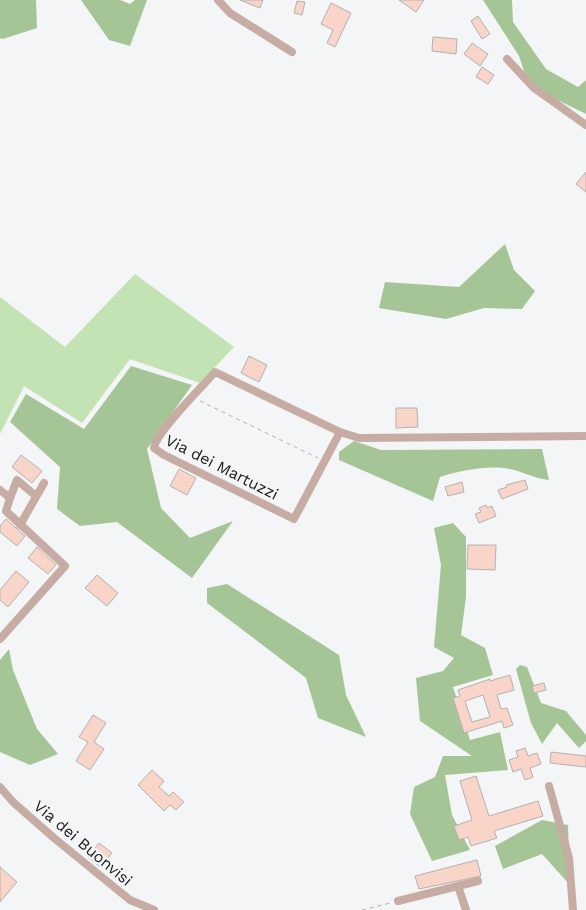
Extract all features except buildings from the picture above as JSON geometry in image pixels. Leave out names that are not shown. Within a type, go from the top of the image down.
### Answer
[{"type":"street","points":[[218,0],[230,12],[292,52]]},
{"type":"street","points":[[507,59],[534,88],[586,125]]},
{"type":"street","name":"Via dei Martuzzi","points":[[340,432],[294,519],[155,449],[155,442],[215,372],[340,432],[360,438],[586,436]]},
{"type":"street","points":[[0,639],[65,566],[6,511],[17,480],[36,496]]},
{"type":"street","points":[[20,526],[44,483]]},
{"type":"street","points":[[0,490],[10,498]]},
{"type":"street","points":[[549,786],[569,858],[573,910]]},
{"type":"street","name":"Via dei Buonvisi","points":[[0,787],[39,825],[130,900],[154,910]]},
{"type":"street","points":[[398,901],[478,881]]},
{"type":"street","points":[[458,886],[466,910]]},
{"type":"path","points":[[193,398],[324,461]]},
{"type":"path","points":[[362,910],[398,901]]},
{"type":"green space","points":[[0,0],[36,0],[37,28],[3,39],[0,38]]},
{"type":"green space","points":[[81,0],[120,0],[130,4],[135,0],[147,0],[130,46],[109,40]]},
{"type":"green space","points":[[483,0],[512,0],[513,22],[546,69],[578,87],[586,80],[586,114],[529,86],[519,56]]},
{"type":"green space","points":[[505,244],[514,270],[535,291],[522,309],[484,308],[446,319],[379,308],[385,282],[459,287]]},
{"type":"green space","points":[[135,274],[234,347],[200,383],[130,359],[82,423],[24,386],[0,434],[0,297],[65,347]]},
{"type":"green space","points":[[131,366],[192,385],[147,449],[161,508],[190,538],[233,521],[192,578],[117,522],[80,526],[57,509],[60,467],[10,422],[26,394],[84,429]]},
{"type":"green space","points":[[354,441],[381,450],[542,449],[549,480],[503,468],[480,468],[463,471],[440,477],[433,501],[339,460],[339,452]]},
{"type":"green space","points":[[453,523],[466,537],[466,597],[461,635],[485,648],[493,675],[453,687],[470,740],[500,732],[508,770],[445,775],[452,815],[470,850],[432,861],[410,814],[414,787],[435,777],[443,756],[472,756],[420,721],[416,678],[443,671],[454,658],[434,647],[441,565],[434,528]]},
{"type":"green space","points":[[227,584],[339,655],[346,695],[366,737],[318,718],[306,678],[207,603],[207,588]]},
{"type":"green space","points":[[9,649],[13,670],[37,729],[58,754],[30,765],[0,752],[0,660]]},
{"type":"green space","points":[[520,665],[527,667],[541,703],[566,711],[586,735],[586,741],[579,748],[557,723],[542,744],[531,723],[516,669]]},
{"type":"green space","points":[[542,820],[568,825],[570,885],[542,854],[503,869],[495,846]]}]
